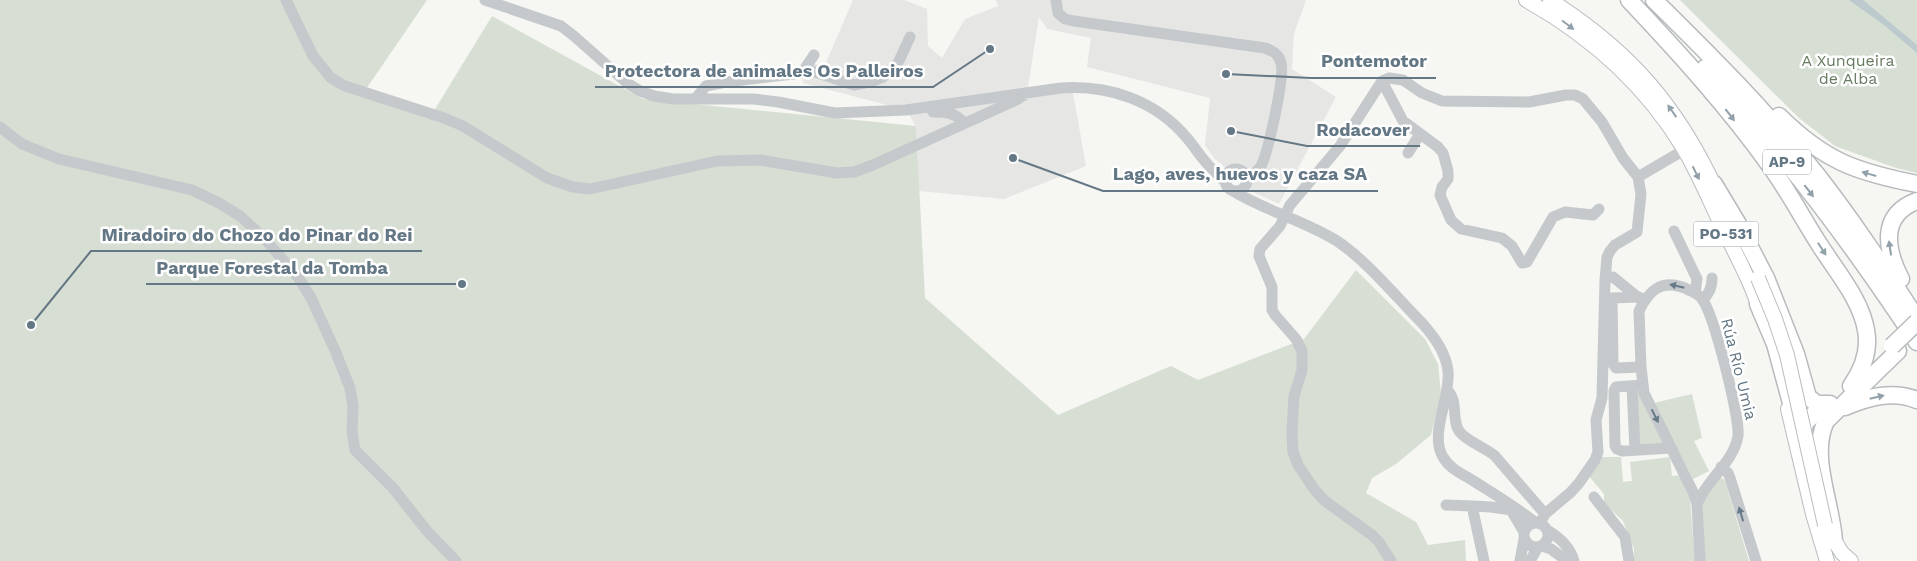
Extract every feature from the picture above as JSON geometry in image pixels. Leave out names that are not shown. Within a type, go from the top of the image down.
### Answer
[{"type":"highway","points":[[1629,0],[1708,87],[1772,168],[1848,289],[1860,312],[1866,329],[1865,362],[1852,386],[1834,407],[1821,434],[1819,447],[1834,541]]},
{"type":"highway","name":"AP-9","points":[[1635,0],[1686,48],[1775,146],[1843,233],[1917,342]]},
{"type":"highway","name":"AP-9","points":[[1654,0],[1737,82],[1817,175],[1860,232],[1917,320]]},
{"type":"highway","points":[[1661,0],[1792,129],[1808,142],[1824,153],[1857,170],[1888,179],[1917,184]]},
{"type":"highway","points":[[1714,184],[1738,224],[1766,278],[1796,354],[1808,397],[1817,404],[1834,407]]},
{"type":"highway","points":[[1917,201],[1907,205],[1897,214],[1888,235],[1889,250],[1894,266],[1917,307]]},
{"type":"highway","points":[[1758,304],[1775,344],[1794,414],[1798,421],[1815,427],[1826,422]]},
{"type":"highway","points":[[1834,407],[1895,349],[1917,320]]},
{"type":"highway","points":[[1852,386],[1895,349],[1917,333]]},
{"type":"highway","points":[[1803,466],[1800,439],[1804,424],[1812,414],[1884,395],[1898,394],[1917,400]]},
{"type":"main road","name":"PO-531","points":[[1526,0],[1558,18],[1600,49],[1619,67],[1653,105],[1684,150],[1758,304],[1784,388],[1813,514],[1827,561]]},
{"type":"main road","name":"PO-531","points":[[1550,0],[1623,54],[1667,104],[1681,124],[1714,184],[1775,319],[1787,355],[1826,525],[1842,553],[1851,561]]},
{"type":"street","points":[[286,0],[313,56],[331,78],[345,86],[463,126],[547,178],[573,187],[590,189],[717,161],[732,160],[760,160],[837,173],[854,172],[977,118],[1027,93]]},
{"type":"street","points":[[485,0],[561,26],[627,83],[640,91],[654,96],[695,99],[754,99],[835,113],[906,110],[1061,88],[1105,89],[1143,103],[1172,124],[1208,165],[1226,177],[1229,189],[1242,182],[1266,148],[1283,75],[1281,62],[1275,52],[1265,48],[1065,19],[1058,12],[1056,0]]},
{"type":"street","points":[[695,99],[706,86],[802,73],[809,70],[854,85],[870,82],[883,77],[898,62],[910,37]]},
{"type":"street","points":[[802,73],[814,55]]},
{"type":"street","points":[[1392,561],[1372,535],[1325,502],[1304,473],[1293,452],[1294,396],[1302,370],[1302,351],[1296,338],[1272,310],[1272,287],[1259,256],[1260,249],[1271,239],[1290,205],[1340,146],[1382,82],[1389,78],[1396,78],[1410,84],[1422,93],[1442,101],[1529,102],[1575,95],[1583,99],[1602,122],[1623,158],[1638,177],[1641,194],[1637,232],[1615,246],[1607,257],[1602,398],[1596,420],[1598,452],[1595,460],[1571,492],[1542,522],[1529,525],[1524,535],[1520,561]]},
{"type":"street","points":[[1382,82],[1403,121],[1438,147],[1443,153],[1448,171],[1448,179],[1442,187],[1440,195],[1451,220],[1461,229],[1502,238],[1512,246],[1522,263],[1530,259],[1538,240],[1553,217],[1565,212],[1593,215],[1599,209]]},
{"type":"street","points":[[952,128],[976,101]]},
{"type":"street","points":[[976,101],[979,106],[977,118]]},
{"type":"street","points":[[906,110],[947,112],[961,120]]},
{"type":"street","points":[[0,128],[22,144],[59,159],[192,190],[240,216],[263,237],[279,254],[307,291],[334,348],[350,388],[353,406],[352,431],[355,450],[393,488],[427,531],[456,561]]},
{"type":"street","points":[[1408,153],[1420,134]]},
{"type":"street","points":[[1638,177],[1684,150]]},
{"type":"street","points":[[1226,177],[1235,169],[1250,200],[1327,236],[1345,247],[1433,336],[1443,353],[1448,370],[1447,390],[1438,434],[1438,445],[1442,455],[1454,468],[1508,506],[1542,522],[1548,538],[1530,561]]},
{"type":"street","name":"Rúa Río Umia","points":[[1674,232],[1697,279],[1699,296],[1719,344],[1737,426],[1736,445],[1704,490],[1697,504]]},
{"type":"street","points":[[1614,277],[1641,299]]},
{"type":"street","points":[[1635,450],[1637,385],[1641,367],[1639,311],[1641,299],[1652,290],[1670,284],[1682,287],[1699,296],[1708,294],[1712,286],[1712,278]]},
{"type":"street","points":[[1641,299],[1612,298],[1613,364],[1616,368],[1641,367]]},
{"type":"street","points":[[1637,385],[1644,393],[1693,492],[1697,504],[1700,561]]},
{"type":"street","points":[[1637,385],[1616,387],[1614,391],[1617,449],[1622,451],[1671,448]]},
{"type":"street","points":[[1447,390],[1455,406],[1455,423],[1459,431],[1495,456],[1542,522],[1566,546],[1574,561]]},
{"type":"street","points":[[1722,467],[1730,478],[1756,561]]},
{"type":"street","points":[[1594,497],[1625,537],[1629,561]]},
{"type":"street","points":[[1446,505],[1508,506]]},
{"type":"street","points":[[1472,506],[1484,561]]},
{"type":"street","points":[[1508,506],[1531,547],[1540,546],[1551,549],[1567,561]]},
{"type":"shaded area","points":[[853,0],[904,0],[927,9],[928,46],[942,58],[965,19],[998,6],[996,0],[1306,0],[1294,34],[1292,69],[1336,97],[1279,204],[1255,193],[1215,159],[1205,145],[1210,98],[1087,67],[1091,38],[1047,29],[1039,17],[1027,93],[1072,87],[1086,166],[1004,199],[919,191],[916,126],[906,110],[803,83],[806,63],[825,65]]},
{"type":"shaded area","points":[[1849,0],[1863,0],[1917,45],[1917,53],[1884,25]]},
{"type":"green space","points":[[0,0],[427,0],[362,95],[429,119],[492,16],[643,99],[916,126],[925,298],[1058,415],[1171,366],[1198,380],[1304,339],[1356,270],[1425,339],[1438,364],[1441,394],[1431,435],[1396,464],[1372,478],[1366,493],[1416,522],[1428,545],[1465,540],[1466,561],[0,561]]},
{"type":"green space","name":"A Xunqueira de Alba","points":[[1680,0],[1917,0],[1917,173],[1896,168],[1835,146],[1799,118]]},
{"type":"green space","points":[[1636,392],[1640,392],[1664,442],[1663,445],[1640,446]]},
{"type":"green space","points":[[1692,394],[1702,438],[1694,441],[1709,471],[1693,479],[1654,403]]},
{"type":"green space","points":[[1600,457],[1621,457],[1623,482],[1680,475],[1690,500],[1695,561],[1634,561],[1634,549],[1623,521],[1604,503],[1604,494],[1588,475]]},
{"type":"green space","points":[[1670,457],[1672,476],[1632,481],[1630,462]]},
{"type":"green space","points":[[1721,477],[1725,481],[1749,561],[1705,561],[1702,505],[1704,498]]},
{"type":"place","name":"Protectora de animales Os Palleiros","points":[[990,49]]},
{"type":"place","name":"Pontemotor","points":[[1226,74]]},
{"type":"place","name":"Rodacover","points":[[1231,131]]},
{"type":"place","name":"Lago, aves, huevos y caza SA","points":[[1013,158]]},
{"type":"place","name":"Parque Forestal da Tomba","points":[[462,284]]},
{"type":"place","name":"Miradoiro do Chozo do Pinar do Rei","points":[[31,325]]}]
